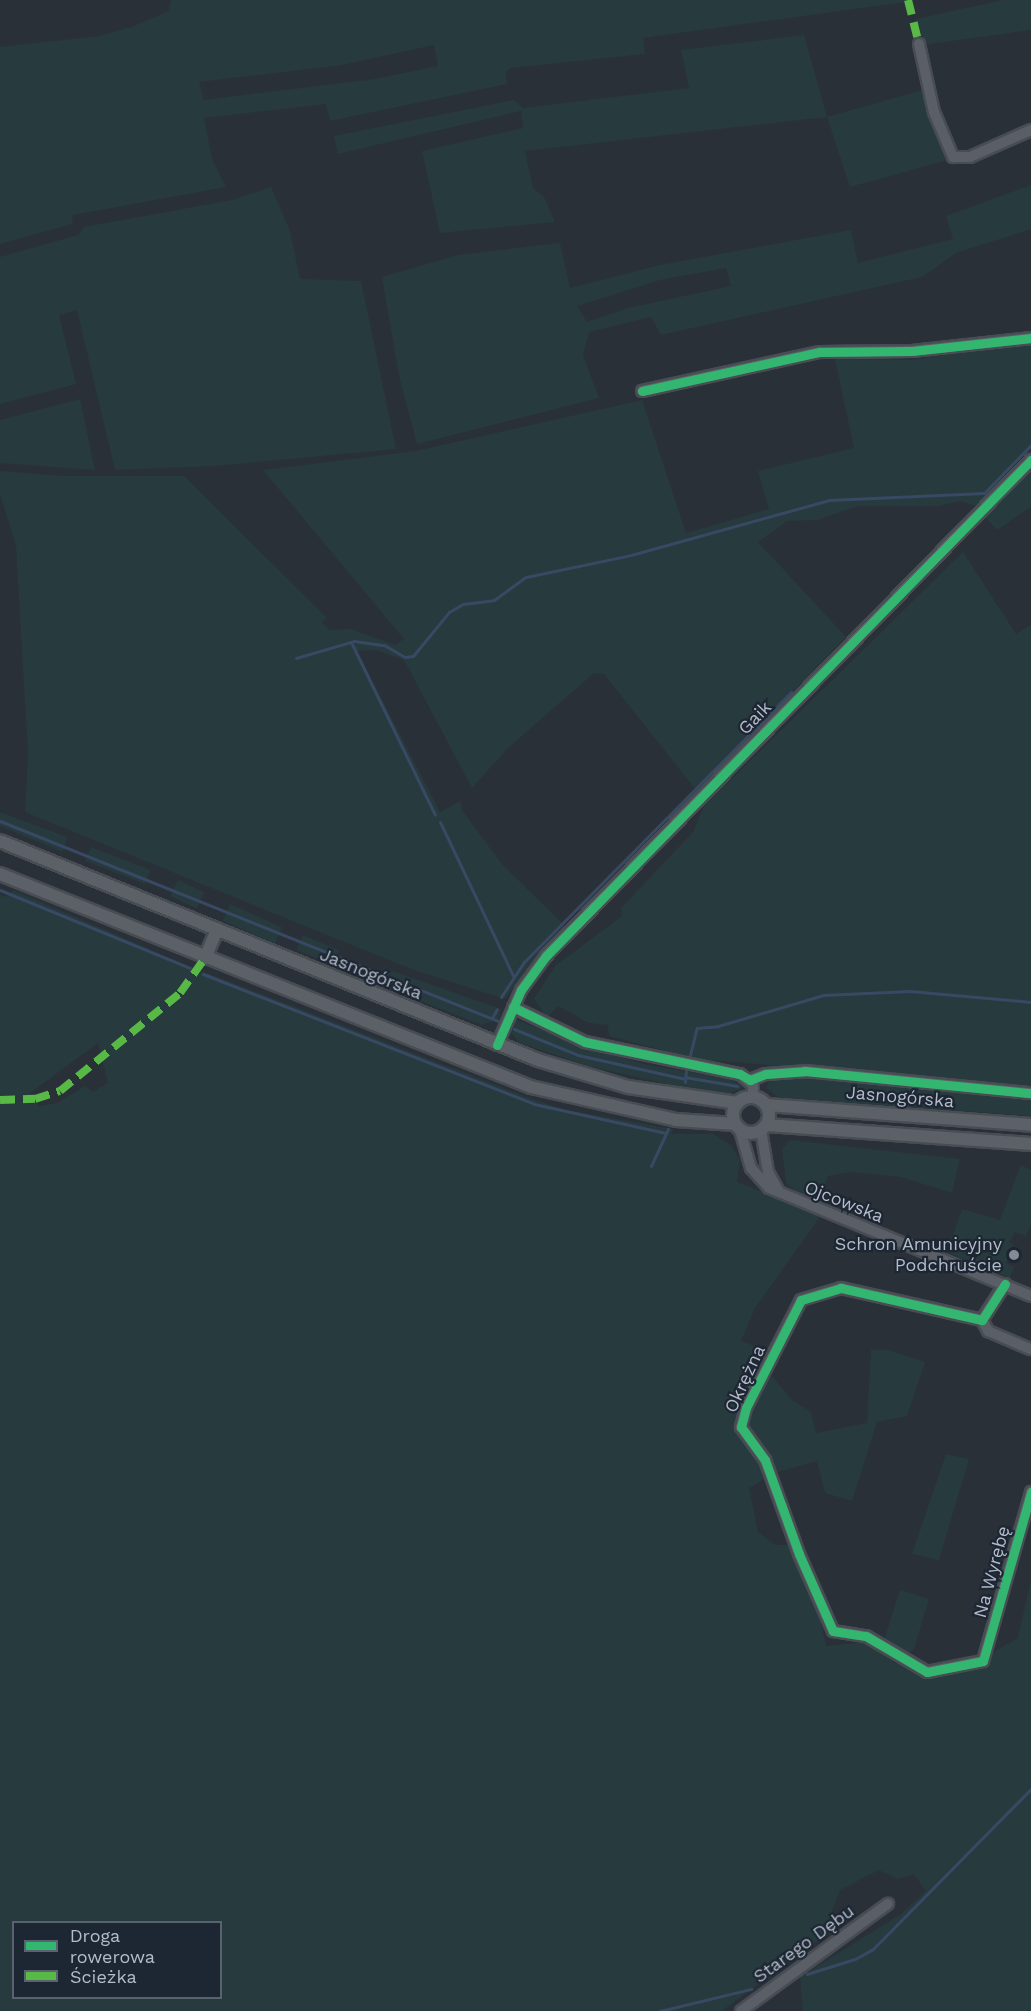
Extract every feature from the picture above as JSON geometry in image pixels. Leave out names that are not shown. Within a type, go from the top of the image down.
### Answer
[{"type":"main road","name":"Jasnogórska","points":[[0,842],[497,1045],[628,1087],[738,1102]]},
{"type":"main road","points":[[0,874],[531,1087],[676,1120],[738,1126],[749,1133],[764,1127],[766,1106],[753,1097],[738,1102],[734,1112],[738,1126]]},
{"type":"main road","points":[[205,958],[217,930]]},
{"type":"main road","name":"Jasnogórska","points":[[766,1106],[1031,1125]]},
{"type":"main road","name":"Jasnogórska","points":[[764,1127],[1031,1144]]},
{"type":"street","points":[[919,44],[934,112],[953,158],[970,158],[1031,130]]},
{"type":"street","points":[[642,391],[820,352],[912,351],[1031,338]]},
{"type":"street","name":"Gaik","points":[[497,1045],[532,971],[1031,460]]},
{"type":"street","points":[[513,1007],[585,1042],[740,1074],[750,1080],[753,1097]]},
{"type":"street","points":[[750,1080],[766,1074],[805,1071],[1031,1093]]},
{"type":"street","name":"Ojcowska","points":[[738,1126],[748,1161],[758,1180],[779,1192],[1031,1296]]},
{"type":"street","name":"Ojcowska","points":[[764,1127],[768,1172],[779,1192]]},
{"type":"street","points":[[982,1320],[1005,1284]]},
{"type":"street","name":"Okrężna","points":[[983,1661],[927,1672],[866,1636],[833,1631],[803,1564],[765,1460],[741,1428],[746,1408],[801,1300],[820,1291],[841,1288],[982,1320],[988,1331],[1030,1349]]},
{"type":"street","name":"Na Wyrębę","points":[[983,1661],[1031,1492]]},
{"type":"street","name":"Starego Dębu","points":[[741,2011],[888,1904]]},
{"type":"green space","points":[[171,0],[905,0],[905,2],[643,38],[645,54],[510,68],[506,72],[507,84],[330,121],[326,104],[204,118],[212,159],[226,187],[73,215],[72,224],[0,244],[0,47],[100,36],[134,26],[169,11]],"holes":[[[434,45],[438,66],[375,79],[204,100],[199,82],[342,65]]]},
{"type":"green space","points":[[1003,0],[1031,0],[1031,30],[923,45],[916,19]]},
{"type":"green space","points":[[804,35],[827,117],[525,151],[533,188],[544,197],[555,222],[440,233],[422,151],[523,128],[521,111],[338,154],[334,136],[514,100],[523,108],[689,88],[681,50]]},
{"type":"green space","points":[[926,89],[948,160],[850,187],[827,117]]},
{"type":"green space","points":[[1031,185],[1031,229],[956,253],[922,277],[661,335],[651,317],[589,332],[583,355],[599,398],[417,444],[399,376],[382,277],[458,255],[560,243],[570,288],[660,265],[851,230],[858,263],[953,239],[946,216]],"holes":[[[726,268],[731,286],[628,308],[587,322],[577,306],[660,280]]]},
{"type":"green space","points":[[271,187],[290,231],[300,279],[361,281],[396,449],[214,466],[115,470],[77,310],[59,315],[76,384],[0,404],[0,257],[78,235],[84,227],[232,200]]},
{"type":"green space","points":[[1031,341],[1031,447],[976,506],[960,501],[940,506],[858,506],[817,520],[787,521],[758,542],[846,637],[696,790],[604,674],[594,673],[508,748],[472,788],[404,660],[376,650],[357,651],[440,812],[461,801],[462,810],[501,863],[566,927],[530,964],[505,999],[411,969],[25,812],[28,755],[16,545],[0,494],[0,471],[62,476],[184,476],[327,618],[322,623],[330,630],[351,629],[395,645],[404,639],[263,470],[416,451],[642,400],[686,533],[769,509],[758,471],[854,448],[835,359],[912,360]]},
{"type":"green space","points":[[80,399],[95,470],[0,463],[0,420]]},
{"type":"green space","points":[[1031,471],[1031,507],[997,530],[985,517]]},
{"type":"green space","points":[[963,552],[1016,634],[1031,625],[1031,1087],[697,1059],[609,1036],[608,1025],[589,1023],[558,1006],[547,1018],[534,999],[555,966],[622,916],[621,908],[693,832],[704,806]]},
{"type":"green space","points":[[0,812],[67,837],[63,852],[0,826]]},
{"type":"green space","points":[[91,847],[151,870],[145,884],[86,861]]},
{"type":"green space","points":[[178,880],[204,892],[197,909],[170,896]]},
{"type":"green space","points":[[13,890],[179,962],[532,1099],[566,1110],[673,1129],[671,1134],[713,1134],[731,1145],[740,1160],[737,1182],[821,1215],[755,1308],[741,1341],[767,1351],[771,1375],[792,1400],[811,1412],[816,1433],[867,1423],[871,1350],[888,1350],[925,1362],[907,1416],[877,1422],[852,1501],[825,1493],[817,1461],[774,1473],[749,1488],[758,1532],[775,1545],[791,1545],[821,1622],[826,1646],[865,1642],[895,1663],[929,1676],[983,1666],[995,1651],[1018,1638],[1031,1580],[1031,2011],[803,2011],[800,1977],[901,1914],[926,1891],[914,1874],[898,1879],[879,1870],[840,1890],[823,1936],[722,2011],[0,2011],[0,895],[6,897]],"holes":[[[98,1043],[108,1083],[93,1092],[85,1086],[57,1103],[39,1106],[30,1093]]]},
{"type":"green space","points":[[230,904],[282,927],[275,944],[223,920]]},
{"type":"green space","points":[[303,935],[339,950],[333,965],[297,950]]},
{"type":"green space","points":[[384,968],[501,1009],[499,1019],[482,1025],[379,985]]},
{"type":"green space","points":[[514,1019],[598,1051],[644,1064],[733,1080],[743,1088],[727,1094],[694,1090],[588,1066],[520,1043],[509,1030]]},
{"type":"green space","points":[[804,1075],[1031,1097],[1031,1116],[780,1098],[766,1088],[770,1078]]},
{"type":"green space","points":[[790,1140],[960,1159],[952,1193],[901,1177],[851,1172],[828,1176],[818,1199],[797,1192],[786,1183],[782,1149]]},
{"type":"green space","points":[[1021,1165],[1031,1170],[1031,1224],[1026,1236],[1015,1232],[1009,1242],[1013,1244],[1006,1263],[1014,1267],[1010,1278],[947,1252],[962,1209],[1000,1220]]},
{"type":"green space","points":[[946,1454],[969,1459],[939,1560],[912,1554]]},
{"type":"green space","points":[[900,1590],[929,1599],[914,1649],[907,1655],[883,1643]]},
{"type":"waterway","points":[[296,658],[354,641],[384,645],[405,657],[413,656],[449,612],[463,604],[494,600],[526,577],[631,555],[829,500],[984,493],[1031,445]]},
{"type":"waterway","points":[[351,642],[435,815]]},
{"type":"waterway","points":[[501,997],[524,962],[791,692]]},
{"type":"waterway","points":[[0,821],[498,1021]]},
{"type":"waterway","points":[[440,822],[513,976]]},
{"type":"waterway","points":[[0,890],[190,968]]},
{"type":"waterway","points":[[203,974],[534,1104],[666,1133]]},
{"type":"waterway","points":[[689,1059],[697,1028],[718,1026],[823,995],[910,991],[1031,1002]]},
{"type":"waterway","points":[[492,1018],[497,1009]]},
{"type":"waterway","points":[[514,1029],[578,1055],[685,1079]]},
{"type":"waterway","points":[[685,1082],[686,1071]]},
{"type":"waterway","points":[[685,1077],[737,1086]]},
{"type":"waterway","points":[[651,1166],[668,1129]]},
{"type":"waterway","points":[[807,1974],[855,1959],[873,1949],[1031,1789]]},
{"type":"waterway","points":[[660,2011],[751,1989]]},
{"type":"marked path","points":[[908,0],[919,44]]},
{"type":"marked path","points":[[0,1100],[35,1099],[60,1091],[180,993],[205,958]]},
{"type":"cycle path","points":[[642,391],[820,352],[912,351],[1031,338]]},
{"type":"cycle path","points":[[497,1045],[521,990],[546,956],[1031,460]]},
{"type":"cycle path","points":[[513,1007],[585,1042],[740,1074],[750,1080],[766,1074],[805,1071],[1031,1093]]},
{"type":"cycle path","points":[[1005,1284],[982,1320],[841,1288],[801,1300],[746,1408],[741,1427],[765,1460],[799,1554],[833,1631],[866,1636],[927,1672],[983,1661],[1031,1492]]},
{"type":"place","name":"Schron Amunicyjny Podchruście","points":[[1014,1255]]}]
